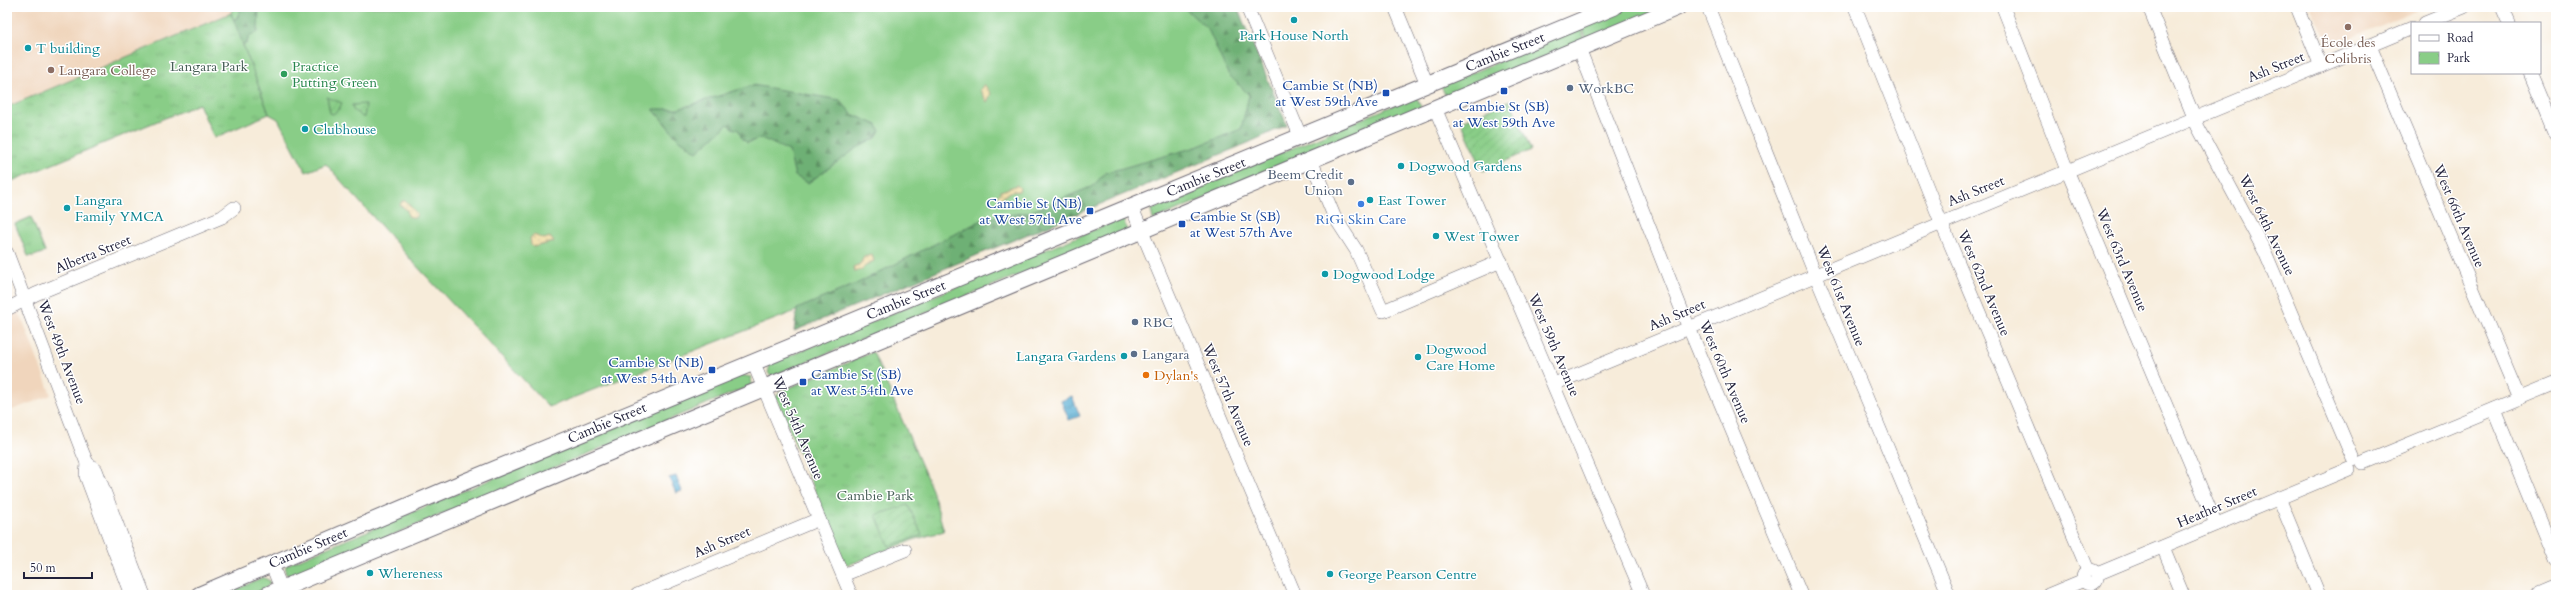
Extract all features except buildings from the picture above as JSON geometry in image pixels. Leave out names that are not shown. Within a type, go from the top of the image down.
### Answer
[{"type":"main road","name":"Cambie Street","points":[[266,595],[283,592],[764,388],[1311,160],[1433,100],[1614,7]]},
{"type":"main road","name":"Cambie Street","points":[[204,594],[272,563],[753,362],[1301,138],[1433,100],[1579,48],[1678,7]]},
{"type":"street","points":[[1247,7],[1301,138]]},
{"type":"street","name":"West 59th Avenue","points":[[1395,7],[1643,595]]},
{"type":"street","name":"West 61st Avenue","points":[[1708,7],[1815,274],[1949,595]]},
{"type":"street","name":"West 62nd Avenue","points":[[1855,7],[1941,222],[2090,575]]},
{"type":"street","name":"West 63rd Avenue","points":[[2003,7],[2067,170],[2216,524]]},
{"type":"street","name":"West 64th Avenue","points":[[2149,7],[2194,118],[2265,252],[2355,464]]},
{"type":"street","points":[[2297,7],[2321,66]]},
{"type":"street","points":[[2427,22],[2464,7]]},
{"type":"street","points":[[2502,7],[2509,22]]},
{"type":"street","name":"Ash Street","points":[[1554,384],[1815,274],[2411,28]]},
{"type":"street","name":"West 66th Avenue","points":[[2370,46],[2519,398]]},
{"type":"street","name":"West 60th Avenue","points":[[1579,48],[1689,327],[1801,595]]},
{"type":"street","points":[[2530,74],[2556,135]]},
{"type":"street","points":[[1311,160],[1334,216],[1356,250],[1383,311],[1501,261]]},
{"type":"street","name":"Alberta Street","points":[[7,309],[222,217],[234,208]]},
{"type":"street","name":"West 57th Avenue","points":[[1132,208],[1294,595]]},
{"type":"street","name":"West 49th Avenue","points":[[7,253],[87,463],[86,476],[131,595]]},
{"type":"street","name":"West 54th Avenue","points":[[753,362],[851,595]]},
{"type":"street","name":"Heather Street","points":[[2048,595],[2090,575],[2163,547],[2355,464],[2556,383]]},
{"type":"street","points":[[2494,409],[2556,560]]},
{"type":"street","name":"West 49th Avenue","points":[[87,463],[96,470],[144,595]]},
{"type":"street","points":[[2279,498],[2319,595]]},
{"type":"street","name":"Ash Street","points":[[637,595],[819,519]]},
{"type":"street","points":[[2163,547],[2183,595]]},
{"type":"street","points":[[843,575],[905,550]]},
{"type":"street","points":[[272,563],[283,592]]},
{"type":"street","points":[[2537,595],[2556,587]]},
{"type":"shaded area","name":"Langara College","points":[[7,7],[233,7],[231,13],[7,107]]},
{"type":"shaded area","name":"École des Colibris","points":[[2311,7],[2426,7],[2328,47]]},
{"type":"shaded area","points":[[17,312],[21,316],[51,395],[7,412],[7,317],[10,313]]},
{"type":"green space","points":[[233,7],[1229,7],[1277,117],[832,297],[549,407],[413,262],[326,164],[306,172],[278,119],[269,114],[231,13]]},
{"type":"green space","points":[[242,7],[259,7],[258,32],[249,36],[247,43],[237,49],[228,19],[236,19]]},
{"type":"green space","points":[[1183,7],[1237,7],[1287,125],[1248,143],[794,331],[797,309],[856,284],[986,218],[1030,212],[1093,186],[1105,173],[1196,147],[1241,129],[1249,95],[1228,74],[1208,29]]},
{"type":"green space","points":[[1629,7],[1665,7],[1587,39],[1582,26]]},
{"type":"green space","name":"Langara Park","points":[[231,13],[269,114],[214,138],[199,104],[7,183],[7,107]]},
{"type":"green space","points":[[1581,27],[1585,40],[1446,97],[1441,86]]},
{"type":"green space","points":[[753,85],[840,100],[852,114],[877,125],[880,131],[876,138],[857,148],[808,183],[795,176],[789,151],[761,138],[747,143],[741,137],[739,130],[732,128],[728,124],[697,152],[677,138],[653,109],[678,109]]},
{"type":"green space","points":[[1416,96],[1421,107],[1153,220],[1151,210],[1193,193],[1214,181]]},
{"type":"green space","points":[[327,97],[342,103],[339,109],[333,114],[330,113]]},
{"type":"green space","points":[[1510,100],[1531,150],[1483,171],[1461,121]]},
{"type":"green space","points":[[366,104],[364,118],[353,110],[352,105]]},
{"type":"green space","points":[[31,217],[45,252],[34,256],[28,256],[15,224]]},
{"type":"green space","points":[[1118,220],[1123,220],[1128,230],[772,376],[768,373],[770,364]]},
{"type":"green space","name":"Cambie Park","points":[[873,352],[932,490],[944,531],[913,540],[848,565],[844,561],[776,397],[781,391]]},
{"type":"green space","points":[[741,375],[751,377],[752,385],[291,577],[285,573],[286,565]]},
{"type":"green space","points":[[908,505],[922,535],[889,546],[876,515]]},
{"type":"green space","points":[[263,577],[270,581],[268,586],[258,592],[225,595]]},
{"type":"sand","points":[[984,84],[991,94],[987,102],[980,90]]},
{"type":"sand","points":[[1017,185],[1020,188],[1019,191],[1010,192],[1000,199],[997,197],[1001,191]]},
{"type":"sand","points":[[402,201],[406,201],[417,214],[415,218],[408,216],[407,210],[400,205]]},
{"type":"sand","points":[[534,235],[544,239],[550,237],[554,242],[533,247],[531,245],[530,238]]},
{"type":"sand","points":[[872,255],[874,261],[859,271],[854,272],[853,267],[860,264],[864,257]]},
{"type":"water","points":[[1072,396],[1080,416],[1069,420],[1061,401]]},
{"type":"water","points":[[676,476],[682,491],[676,493],[669,478]]},
{"type":"place","name":"Park House North","points":[[1294,20]]},
{"type":"place","name":"École des Colibris","points":[[2348,27]]},
{"type":"place","name":"T building","points":[[28,48]]},
{"type":"place","name":"Langara College","points":[[51,70]]},
{"type":"place","name":"Practice Putting Green","points":[[284,74]]},
{"type":"place","name":"WorkBC","points":[[1570,88]]},
{"type":"place","name":"Cambie St (SB) at West 59th Ave","points":[[1504,91]]},
{"type":"place","name":"Cambie St (NB) at West 59th Ave","points":[[1386,93]]},
{"type":"place","name":"Clubhouse","points":[[305,129]]},
{"type":"place","name":"Dogwood Gardens","points":[[1401,166]]},
{"type":"place","name":"Beem Credit Union","points":[[1351,182]]},
{"type":"place","name":"East Tower","points":[[1370,200]]},
{"type":"place","name":"RiGi Skin Care","points":[[1361,204]]},
{"type":"place","name":"Langara Family YMCA","points":[[67,208]]},
{"type":"place","name":"Cambie St (NB) at West 57th Ave","points":[[1090,211]]},
{"type":"place","name":"Cambie St (SB) at West 57th Ave","points":[[1182,224]]},
{"type":"place","name":"West Tower","points":[[1436,236]]},
{"type":"place","name":"Dogwood Lodge","points":[[1325,274]]},
{"type":"place","name":"RBC","points":[[1135,322]]},
{"type":"place","name":"Langara","points":[[1134,354]]},
{"type":"place","name":"Langara Gardens","points":[[1124,356]]},
{"type":"place","name":"Dogwood Care Home","points":[[1418,357]]},
{"type":"place","name":"Cambie St (NB) at West 54th Ave","points":[[712,370]]},
{"type":"place","name":"Dylan's","points":[[1146,375]]},
{"type":"place","name":"Cambie St (SB) at West 54th Ave","points":[[803,382]]},
{"type":"place","name":"Whereness","points":[[370,573]]},
{"type":"place","name":"George Pearson Centre","points":[[1330,574]]}]
